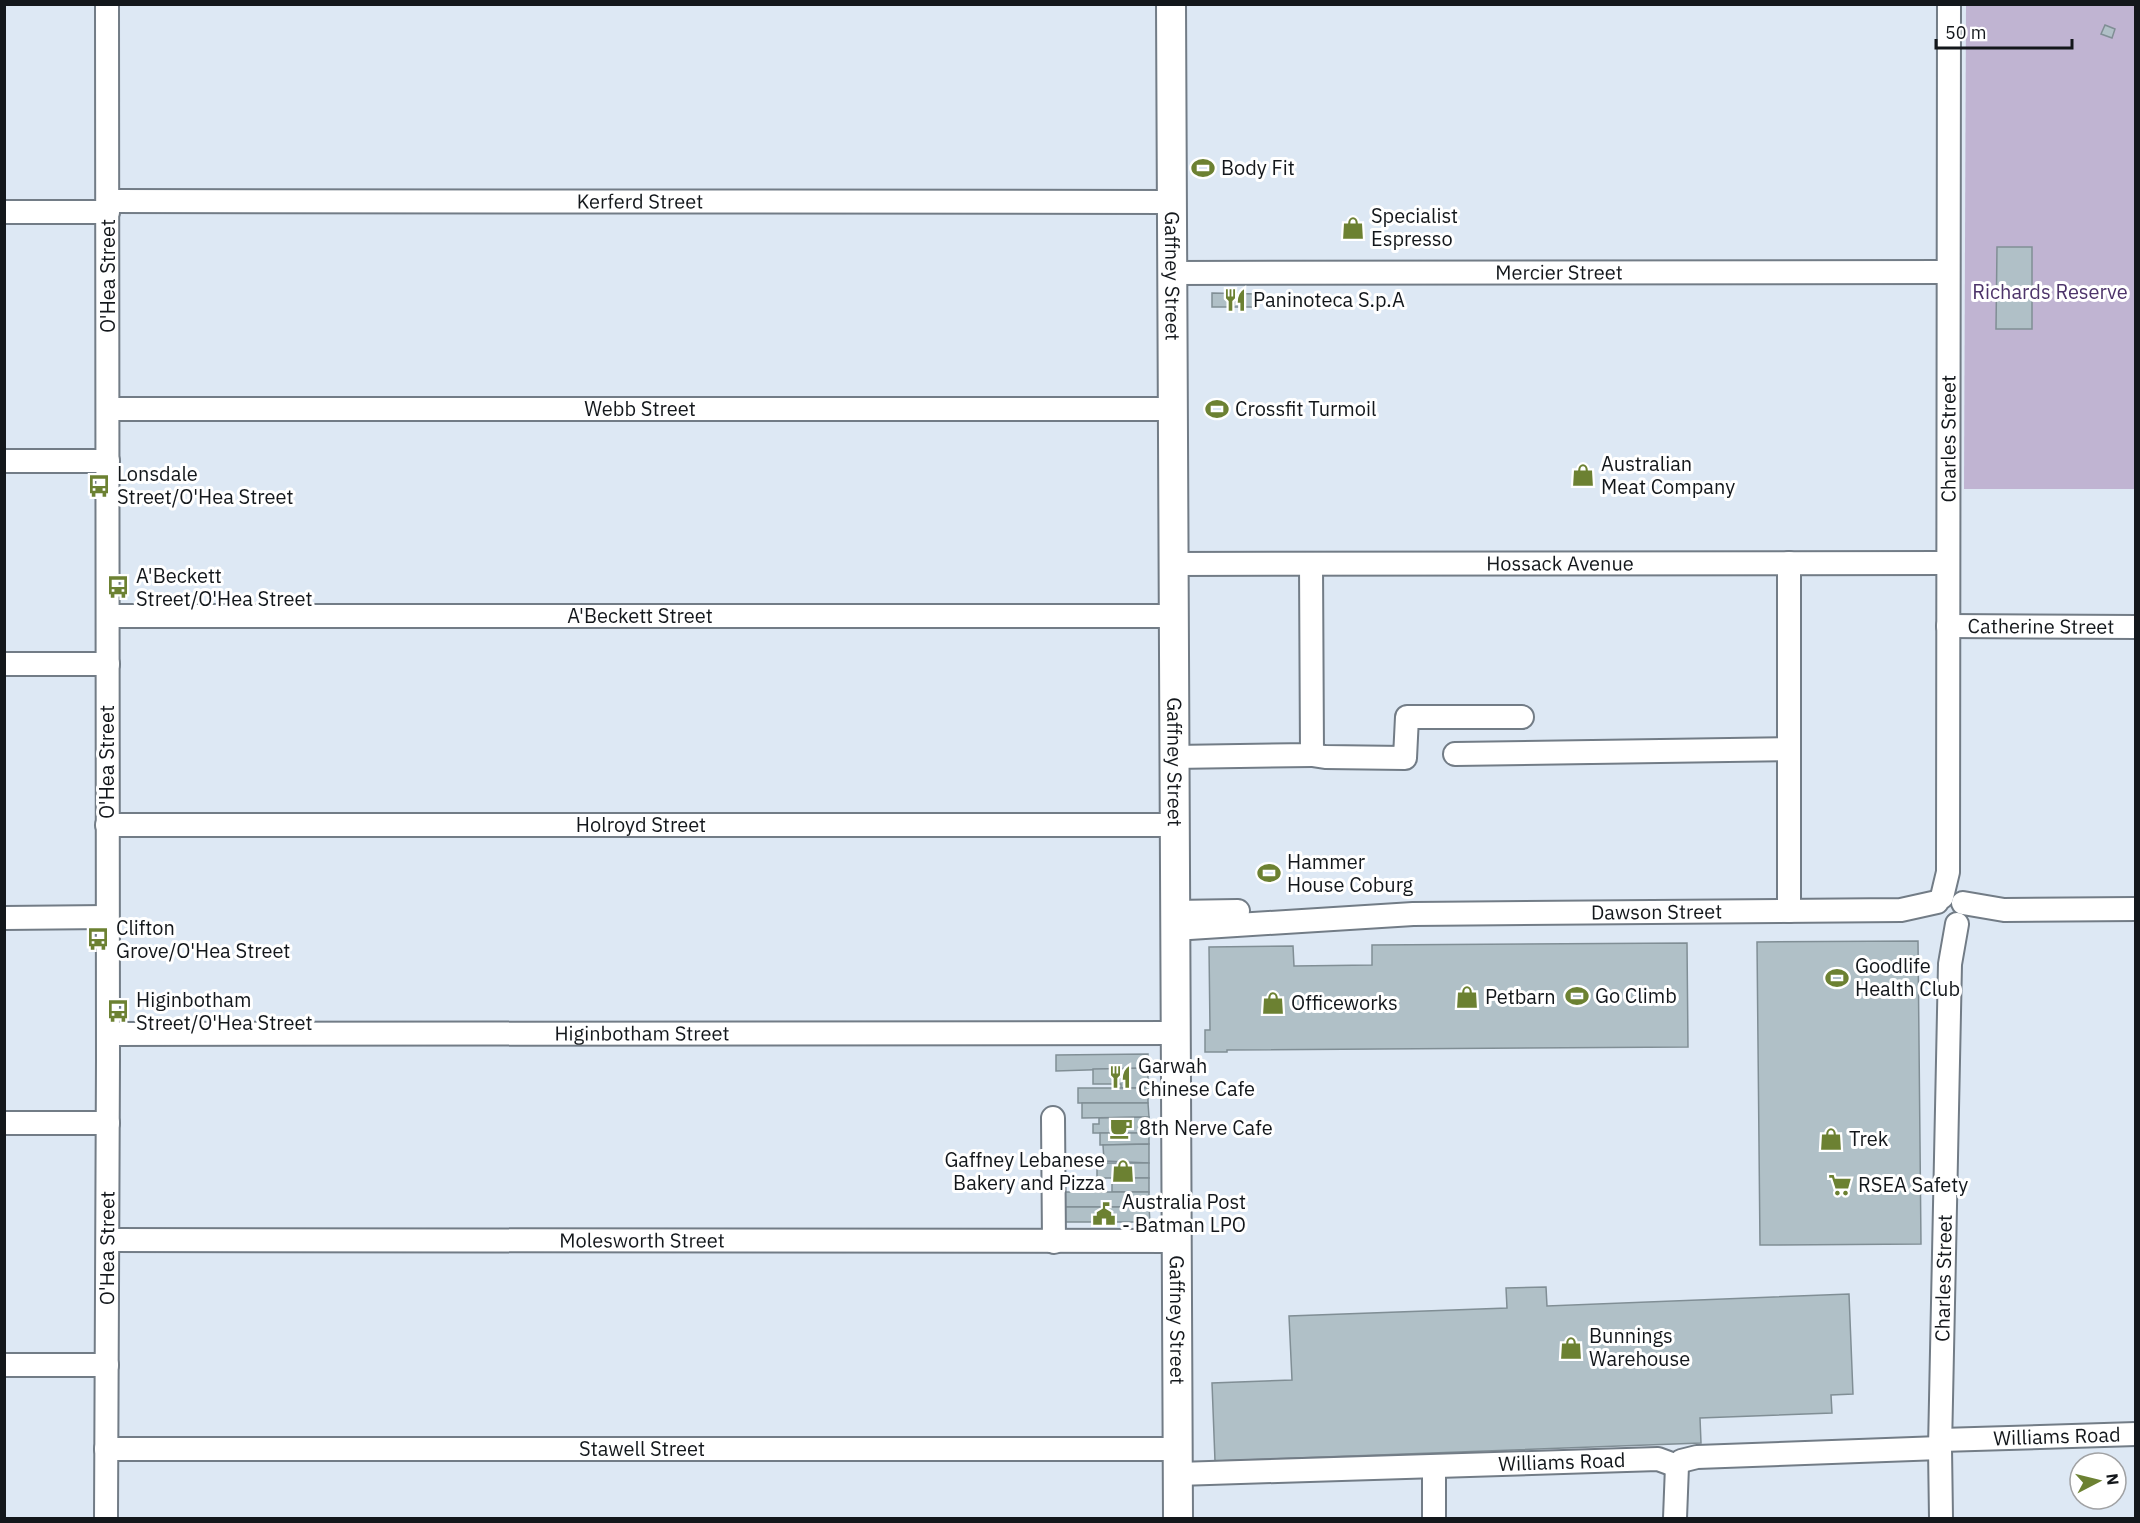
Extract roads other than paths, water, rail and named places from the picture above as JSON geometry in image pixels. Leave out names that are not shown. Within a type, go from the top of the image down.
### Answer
[{"type":"main road","name":"Gaffney Street","points":[[1171,4],[1178,1518]]},
{"type":"street","name":"O'Hea Street","points":[[106,1518],[108,1240],[107,4]]},
{"type":"street","name":"Charles Street","points":[[1941,1518],[1950,964],[1948,872],[1949,4]]},
{"type":"street","name":"Kerferd Street","points":[[4,212],[108,206],[1171,202]]},
{"type":"street","name":"Mercier Street","points":[[1172,273],[1948,272]]},
{"type":"street","name":"Webb Street","points":[[108,409],[1172,409]]},
{"type":"street","points":[[4,461],[108,461]]},
{"type":"street","points":[[1789,911],[1790,563]]},
{"type":"street","name":"Hossack Avenue","points":[[1173,564],[1948,563]]},
{"type":"street","points":[[1311,564],[1312,755]]},
{"type":"street","name":"A'Beckett Street","points":[[108,616],[1173,616]]},
{"type":"street","name":"Catherine Street","points":[[1948,626],[2136,627]]},
{"type":"street","points":[[4,664],[108,664]]},
{"type":"street","points":[[1174,756],[1312,755],[1405,758],[1407,717],[1522,717]]},
{"type":"street","points":[[1455,754],[1789,749]]},
{"type":"street","name":"Holroyd Street","points":[[107,825],[1174,825]]},
{"type":"street","name":"Dawson Street","points":[[1174,921],[1341,910],[1413,914],[2136,909]]},
{"type":"street","points":[[4,918],[108,917]]},
{"type":"street","name":"Higinbotham Street","points":[[108,1034],[1175,1033]]},
{"type":"street","points":[[1053,1118],[1054,1242]]},
{"type":"street","points":[[4,1123],[108,1123]]},
{"type":"street","name":"Molesworth Street","points":[[108,1240],[1177,1241]]},
{"type":"street","points":[[4,1365],[107,1365]]},
{"type":"street","name":"Williams Road","points":[[1178,1462],[1434,1467],[1658,1459],[1677,1466],[1681,1461],[1697,1457],[2136,1434]]},
{"type":"street","name":"Stawell Street","points":[[106,1449],[1178,1462]]},
{"type":"street","points":[[1676,1518],[1677,1466]]},
{"type":"street","points":[[1434,1467],[1434,1518]]},
{"type":"place","name":"Body Fit","points":[[1203,168]]},
{"type":"place","name":"Specialist Espresso","points":[[1353,228]]},
{"type":"place","name":"Paninoteca S.p.A","points":[[1235,300]]},
{"type":"place","name":"Crossfit Turmoil","points":[[1217,409]]},
{"type":"place","name":"Australian Meat Company","points":[[1583,475]]},
{"type":"place","name":"Lonsdale Street/O'Hea Street","points":[[99,486]]},
{"type":"place","name":"A'Beckett Street/O'Hea Street","points":[[118,587]]},
{"type":"place","name":"Hammer House Coburg","points":[[1269,873]]},
{"type":"place","name":"Clifton Grove/O'Hea Street","points":[[98,939]]},
{"type":"place","name":"Goodlife Health Club","points":[[1837,978]]},
{"type":"place","name":"Go Climb","points":[[1577,996]]},
{"type":"place","name":"Petbarn","points":[[1467,997]]},
{"type":"place","name":"Officeworks","points":[[1273,1003]]},
{"type":"place","name":"Higinbotham Street/O'Hea Street","points":[[118,1011]]},
{"type":"place","name":"Garwah Chinese Cafe","points":[[1120,1077]]},
{"type":"place","name":"8th Nerve Cafe","points":[[1121,1128]]},
{"type":"place","name":"Trek","points":[[1831,1139]]},
{"type":"place","name":"Gaffney Lebanese Bakery and Pizza","points":[[1123,1171]]},
{"type":"place","name":"RSEA Safety","points":[[1840,1185]]},
{"type":"place","name":"Australia Post - Batman LPO","points":[[1104,1214]]},
{"type":"place","name":"Bunnings Warehouse","points":[[1571,1348]]},
{"type":"park label","name":"Richards Reserve","points":[[2050,292]]}]
